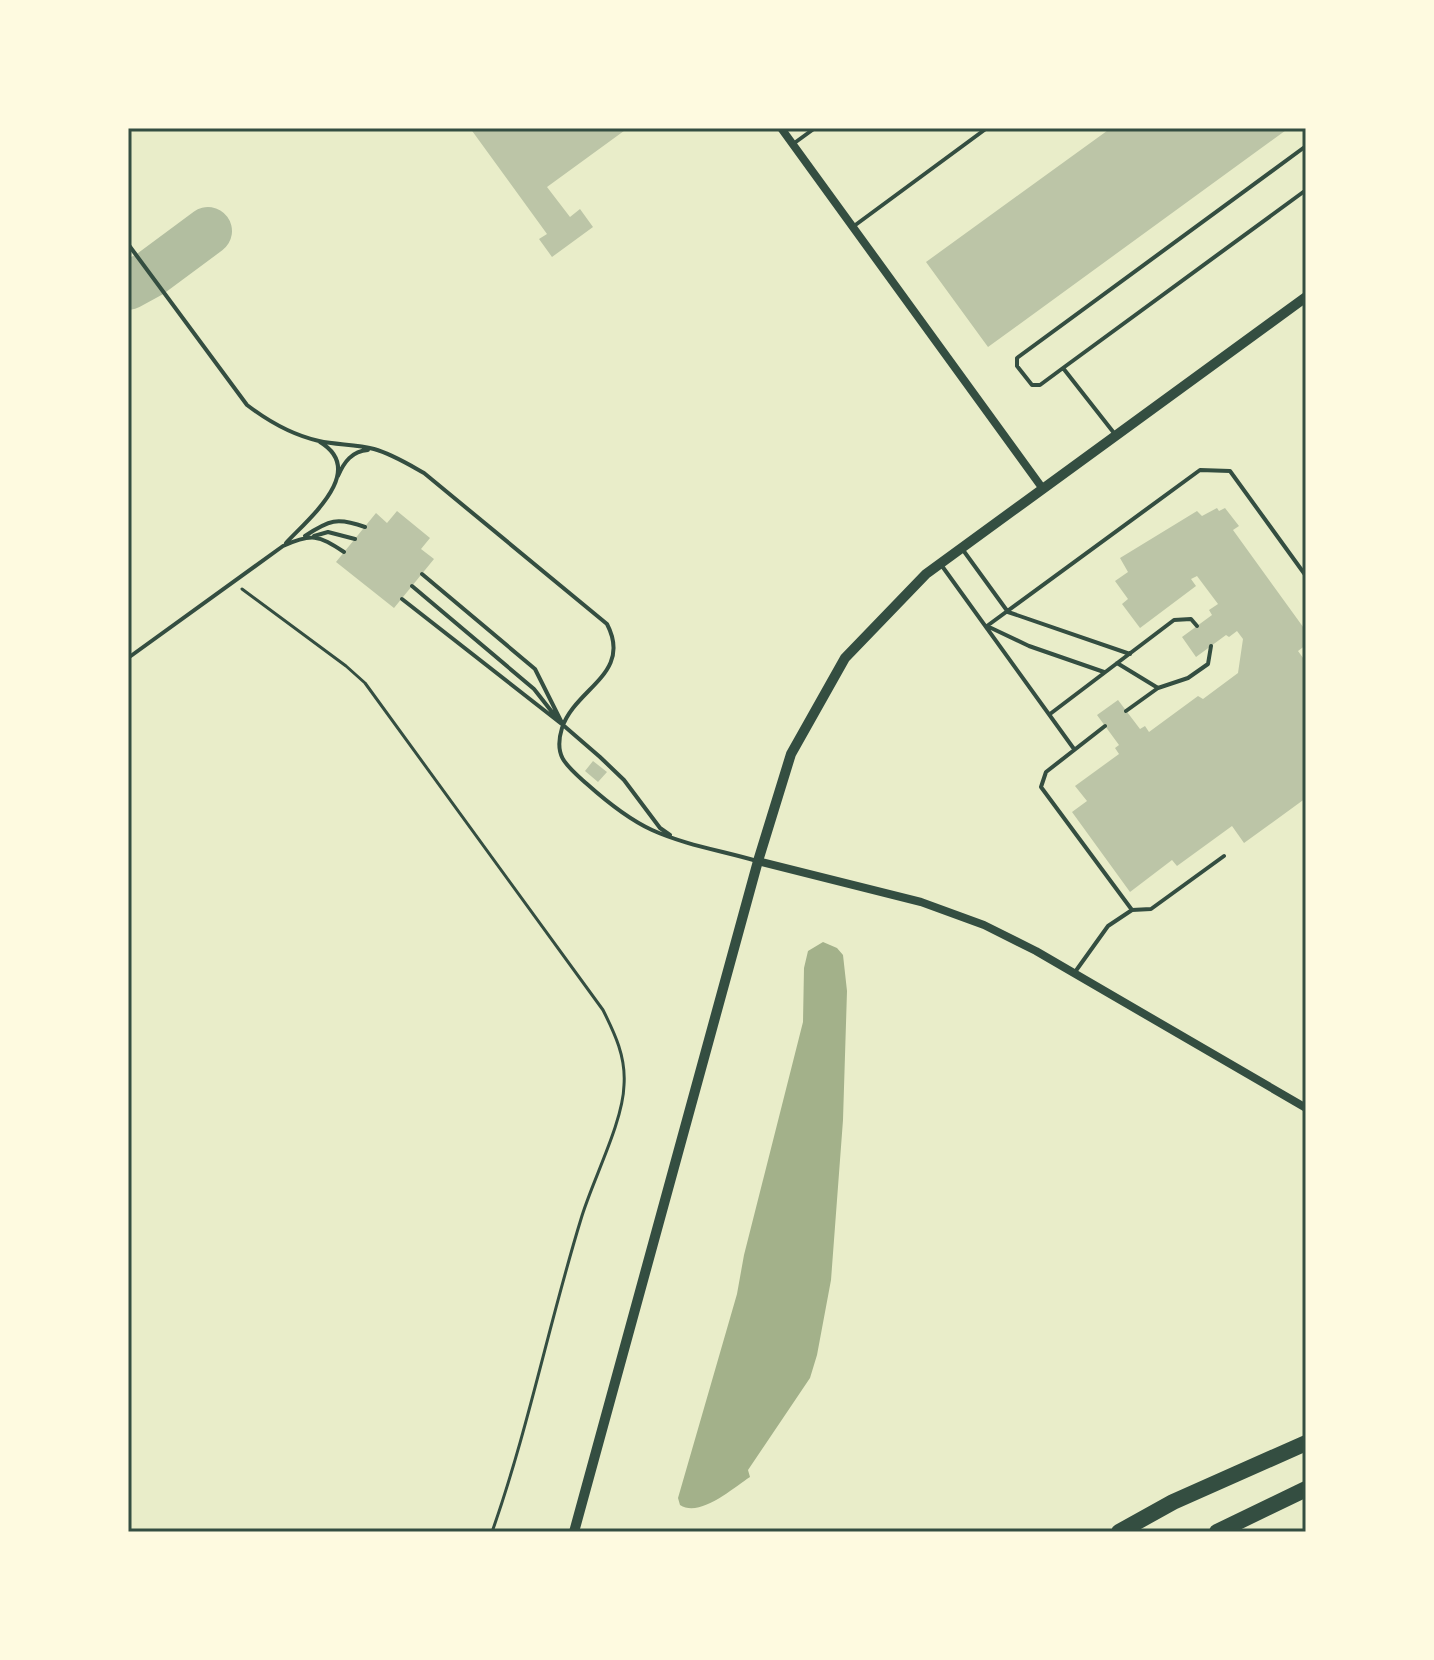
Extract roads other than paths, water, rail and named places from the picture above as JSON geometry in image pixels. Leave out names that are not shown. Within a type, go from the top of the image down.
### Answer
[{"type":"highway","points":[[1119,1532],[1306,1434]]},
{"type":"highway","points":[[1173,1502],[1306,1443]]},
{"type":"highway","points":[[1217,1532],[1306,1489]]},
{"type":"highway","points":[[1235,1532],[1306,1501]]},
{"type":"street","points":[[781,128],[1043,489]]},
{"type":"street","points":[[574,1532],[758,861],[791,754],[845,658],[926,574],[1306,297]]},
{"type":"street","points":[[758,861],[934,907],[984,925],[1074,973],[1306,1108]]},
{"type":"lane","points":[[793,144],[815,128]]},
{"type":"lane","points":[[853,227],[987,128]]},
{"type":"lane","points":[[1306,146],[1017,358],[1017,366],[1032,385],[1040,385],[1306,190]]},
{"type":"lane","points":[[128,244],[247,405],[267,420],[330,448],[336,462],[337,478]]},
{"type":"lane","points":[[1063,368],[1116,436]]},
{"type":"lane","points":[[317,441],[374,449],[401,459],[424,473],[607,624],[614,638],[615,653],[605,672],[563,725]]},
{"type":"lane","points":[[128,658],[283,546],[329,496],[351,455],[374,449]]},
{"type":"lane","points":[[987,626],[1200,470],[1230,471],[1306,576]]},
{"type":"lane","points":[[283,546],[307,536],[326,523],[345,520],[365,527]]},
{"type":"lane","points":[[307,536],[328,532],[355,539]]},
{"type":"lane","points":[[307,536],[322,538],[344,552]]},
{"type":"lane","points":[[962,548],[1008,612],[1130,654]]},
{"type":"lane","points":[[940,564],[1074,749]]},
{"type":"lane","points":[[422,574],[535,669],[563,725],[561,757],[568,768],[607,801],[650,829],[675,839],[758,861]]},
{"type":"lane","points":[[412,586],[534,689],[563,725]]},
{"type":"lane","points":[[402,599],[563,725],[624,780],[660,828],[675,839]]},
{"type":"lane","points":[[1050,714],[1174,620],[1191,619],[1197,626]]},
{"type":"lane","points":[[987,626],[1029,646],[1105,672]]},
{"type":"lane","points":[[1126,711],[1158,688],[1188,678],[1208,664],[1211,646]]},
{"type":"lane","points":[[1117,663],[1158,688]]},
{"type":"lane","points":[[1105,726],[1046,772],[1041,787],[1132,910]]},
{"type":"lane","points":[[1074,973],[1108,926],[1132,910],[1151,909],[1224,856]]}]
